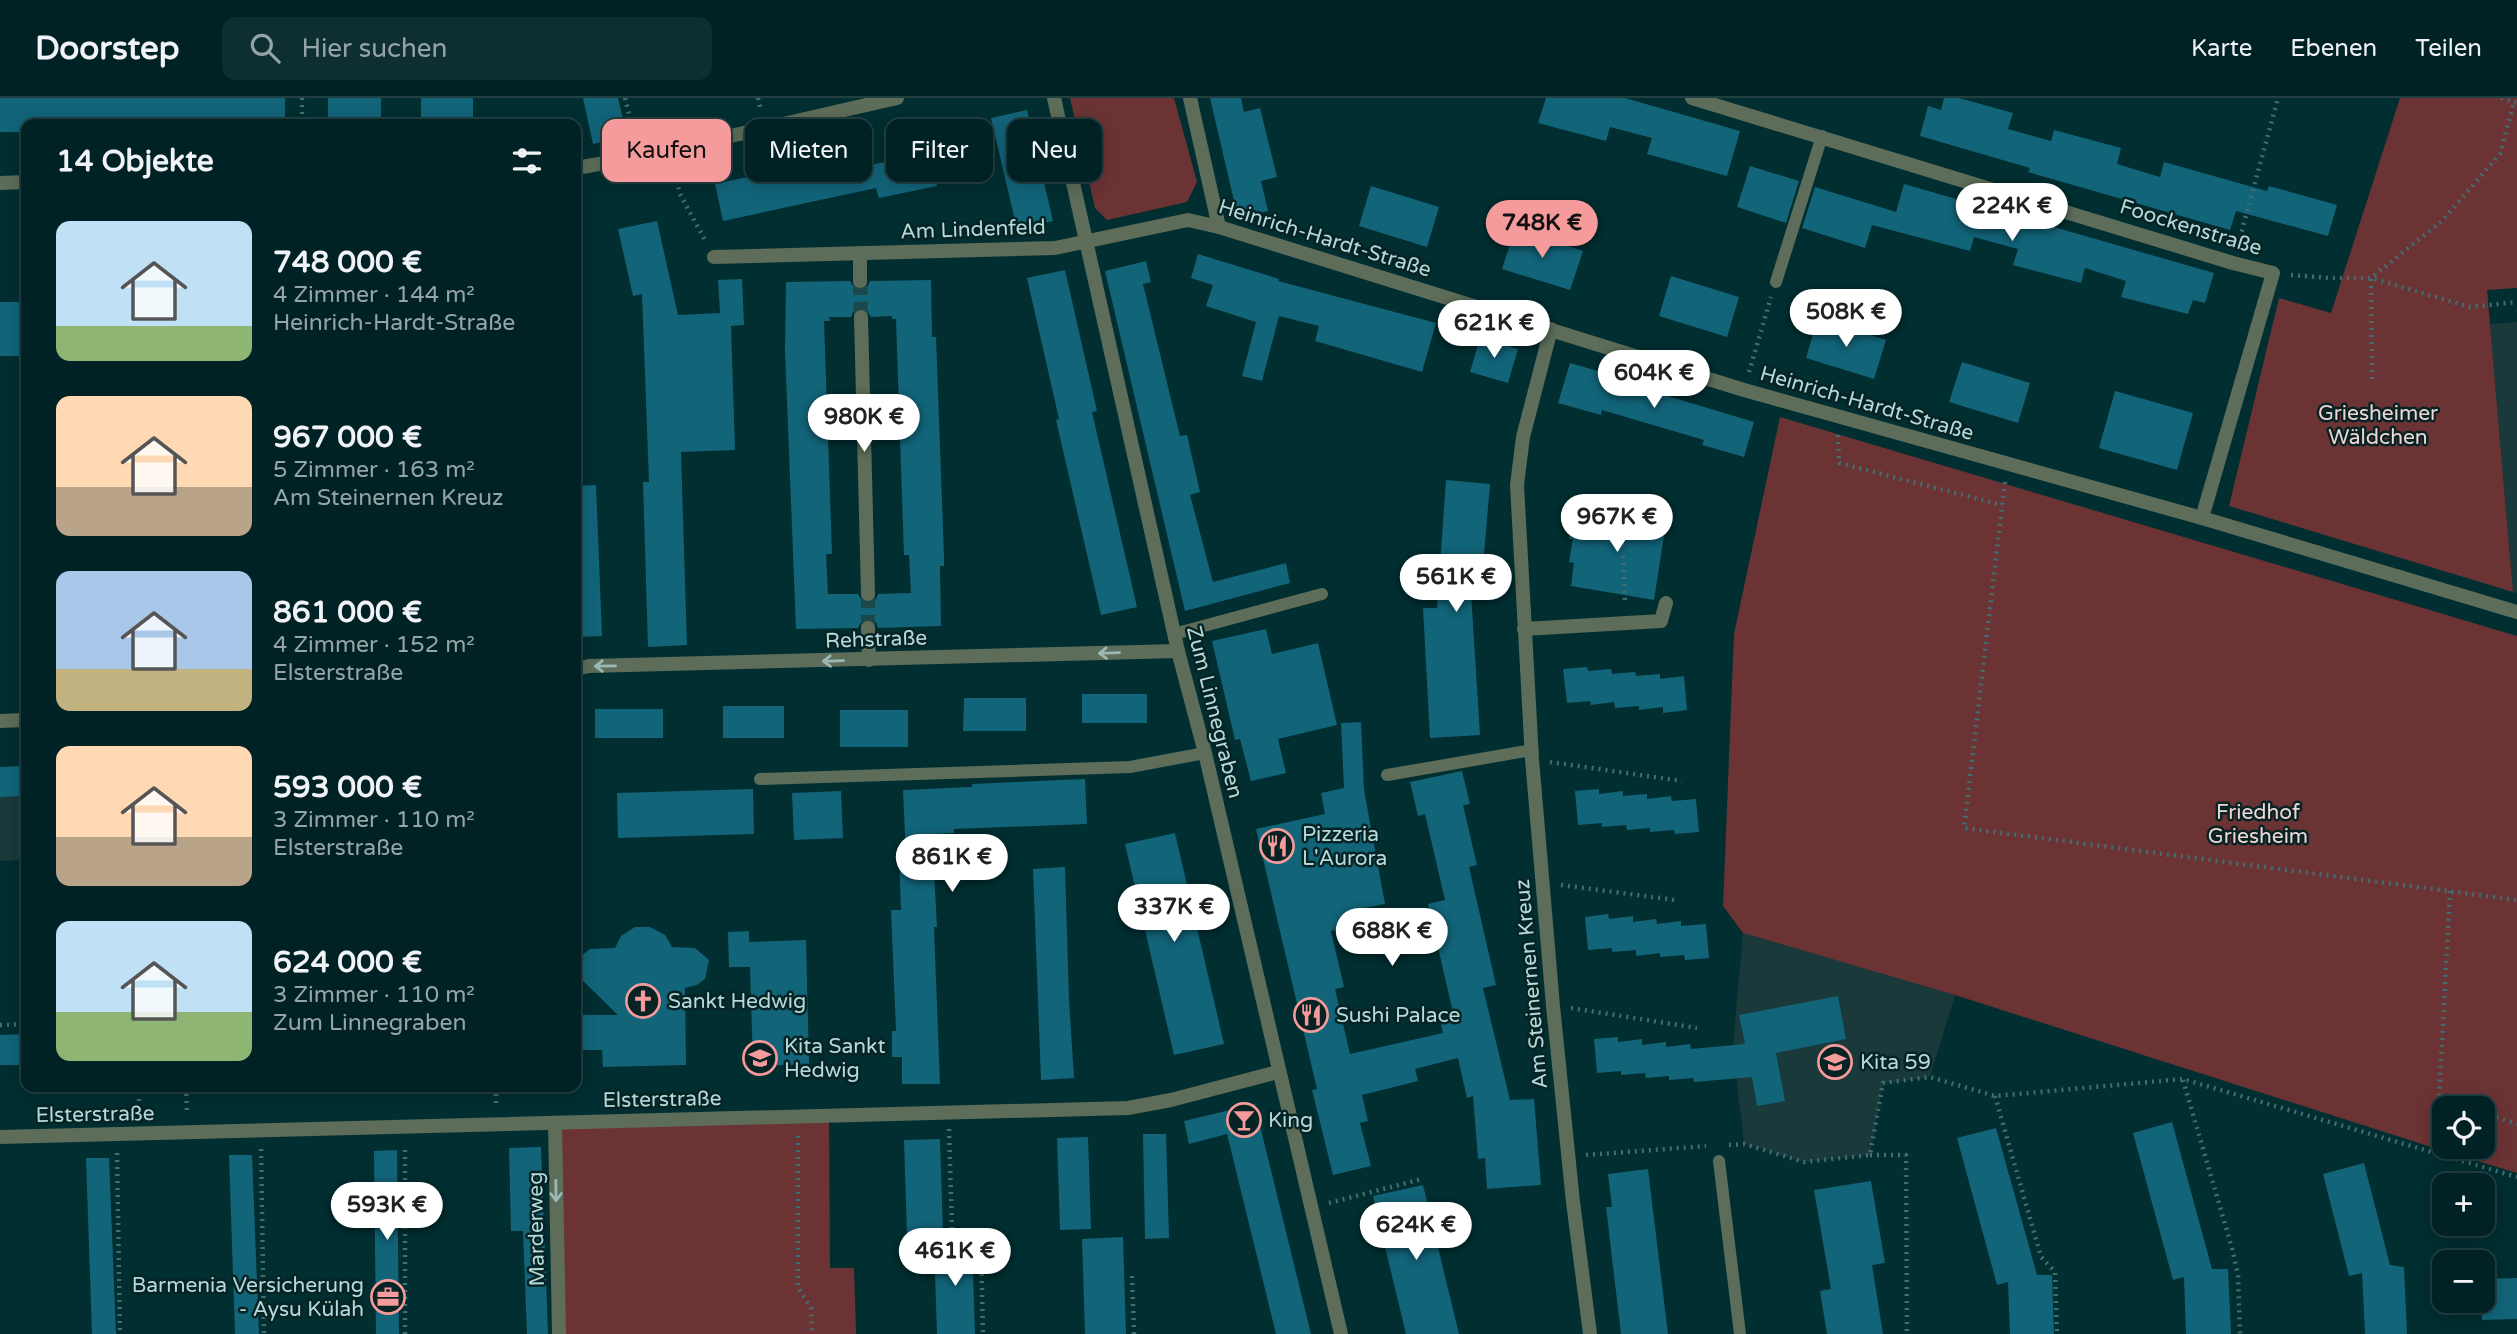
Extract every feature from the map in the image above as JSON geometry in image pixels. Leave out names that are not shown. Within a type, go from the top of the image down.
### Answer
[{"type":"street","points":[[731,136],[897,98]]},
{"type":"street","name":"Zum Linnegraben","points":[[1054,98],[1174,634],[1205,752],[1341,1334]]},
{"type":"street","points":[[1190,98],[1219,227]]},
{"type":"street","name":"Foockenstraße","points":[[1692,98],[2273,273],[2202,518]]},
{"type":"street","points":[[581,167],[602,163]]},
{"type":"street","points":[[0,183],[21,182]]},
{"type":"street","name":"Heinrich-Hardt-Straße","points":[[1086,241],[1188,220],[1219,227],[1744,390],[2202,518],[2517,612]]},
{"type":"street","name":"Am Lindenfeld","points":[[714,257],[1055,248],[1086,241]]},
{"type":"street","points":[[860,253],[860,281]]},
{"type":"street","points":[[861,317],[868,594]]},
{"type":"street","name":"Am Steinernen Kreuz","points":[[1551,329],[1523,438],[1517,485],[1532,755],[1552,1006],[1590,1334]]},
{"type":"street","points":[[1524,629],[1661,621],[1667,603]]},
{"type":"street","points":[[869,628],[869,660]]},
{"type":"street","name":"Rehstraße","points":[[581,668],[1178,651]]},
{"type":"street","points":[[0,721],[21,720]]},
{"type":"street","name":"Elsterstraße","points":[[0,1137],[1128,1108],[1171,1100],[1278,1072]]},
{"type":"street","name":"Marderweg","points":[[555,1123],[559,1334]]},
{"type":"lane","points":[[1776,282],[1822,136]]},
{"type":"lane","points":[[1174,634],[1322,594]]},
{"type":"lane","points":[[760,779],[1130,767],[1205,752]]},
{"type":"lane","points":[[1387,775],[1532,755]]},
{"type":"lane","points":[[1719,1161],[1740,1334]]},
{"type":"path","points":[[302,98],[302,119]]},
{"type":"path","points":[[625,98],[630,119]]},
{"type":"path","points":[[2233,263],[2278,98]]},
{"type":"path","points":[[2371,278],[2442,221],[2500,154],[2515,102],[2501,98]]},
{"type":"path","points":[[677,182],[680,194],[714,257]]},
{"type":"path","points":[[2273,273],[2329,278],[2371,278],[2470,307],[2517,302]]},
{"type":"path","points":[[2371,278],[2372,379]]},
{"type":"path","points":[[1744,390],[1776,282]]},
{"type":"path","points":[[1841,417],[1838,435],[1839,463],[2002,505]]},
{"type":"path","points":[[2007,463],[1964,828],[2517,900]]},
{"type":"path","points":[[1623,556],[1626,621]]},
{"type":"path","points":[[1532,755],[1682,781]]},
{"type":"path","points":[[1543,883],[1675,900]]},
{"type":"path","points":[[2439,1096],[2450,891]]},
{"type":"path","points":[[1552,1006],[1697,1028]]},
{"type":"path","points":[[0,1025],[21,1024]]},
{"type":"path","points":[[1870,1155],[1883,1083],[1930,1077],[1995,1096],[2183,1079],[2517,1177]]},
{"type":"path","points":[[2183,1079],[2238,1275],[2239,1334]]},
{"type":"path","points":[[139,1092],[139,1133]]},
{"type":"path","points":[[186,1092],[187,1132]]},
{"type":"path","points":[[1995,1096],[2041,1257],[2055,1272],[2057,1334]]},
{"type":"path","points":[[949,1113],[952,1229]]},
{"type":"path","points":[[798,1117],[798,1287],[811,1308],[812,1334]]},
{"type":"path","points":[[2495,1117],[2517,1124]]},
{"type":"path","points":[[405,1127],[405,1334]]},
{"type":"path","points":[[261,1130],[264,1334]]},
{"type":"path","points":[[117,1134],[120,1334]]},
{"type":"path","points":[[1568,1156],[1744,1144],[1804,1162],[1870,1155],[1906,1155],[1907,1334]]},
{"type":"path","points":[[1311,1207],[1422,1179]]},
{"type":"path","points":[[981,1246],[983,1334]]},
{"type":"path","points":[[1132,1276],[1134,1334]]},
{"type":"shaded area","points":[[2517,322],[2517,593],[2513,592],[2490,324]]},
{"type":"shaded area","points":[[21,766],[21,860],[0,861],[0,767]]},
{"type":"shaded area","name":"Kita 59","points":[[1743,933],[1955,995],[1930,1077],[1883,1084],[1870,1155],[1804,1162],[1744,1144],[1733,1047]]},
{"type":"green space","points":[[1070,98],[1174,98],[1197,182],[1187,202],[1107,220],[1095,208],[1089,182],[1102,182],[1102,119],[1075,119]]},
{"type":"green space","name":"Griesheimer Wäldchen","points":[[2400,98],[2517,98],[2517,288],[2487,290],[2513,592],[2229,506],[2279,298],[2331,313]]},
{"type":"green space","name":"Friedhof Griesheim","points":[[1780,417],[2517,636],[2517,1173],[2470,1159],[2495,1159],[2495,1096],[2432,1096],[2432,1147],[1955,995],[1743,933],[1723,906],[1734,634]]},
{"type":"green space","points":[[829,1116],[830,1268],[854,1268],[856,1334],[559,1334],[555,1123]]},
{"type":"building","points":[[0,98],[285,98],[285,119],[21,119],[21,132],[0,132]]},
{"type":"building","points":[[328,98],[381,98],[381,119],[328,119]]},
{"type":"building","points":[[421,98],[473,98],[473,119],[421,119]]},
{"type":"building","points":[[583,98],[618,98],[623,119],[602,119],[602,142],[593,144]]},
{"type":"building","points":[[1210,98],[1241,98],[1244,112],[1260,108],[1277,177],[1261,181],[1268,211],[1238,218]]},
{"type":"building","points":[[1546,98],[1625,98],[1740,131],[1727,176],[1647,154],[1652,138],[1610,127],[1606,141],[1538,123]]},
{"type":"building","points":[[1944,98],[1959,98],[2013,113],[2008,129],[2051,141],[2054,130],[2121,148],[2117,164],[2160,177],[2164,162],[2267,191],[2269,186],[2337,205],[2328,236],[2236,211],[2230,230],[2028,172],[2030,168],[1920,136],[1928,106],[1941,110]]},
{"type":"building","points":[[1027,110],[1029,119],[1007,119],[1007,182],[1044,182],[1053,221],[1017,229],[991,118]]},
{"type":"building","points":[[886,162],[886,182],[936,182],[937,186],[879,198],[876,188],[723,221],[715,184],[745,178],[745,182],[872,182],[872,165]]},
{"type":"building","points":[[1750,166],[1799,181],[1786,223],[1737,207]]},
{"type":"building","points":[[1904,184],[2214,273],[2205,303],[2193,300],[2188,314],[2121,297],[2126,281],[2085,268],[2081,283],[2013,265],[2018,249],[1974,237],[1970,251],[1872,225],[1865,248],[1802,228],[1815,187],[1896,212]]},
{"type":"building","points":[[1371,186],[1439,207],[1427,247],[1359,226]]},
{"type":"building","points":[[657,221],[678,315],[720,313],[718,280],[742,279],[744,325],[731,326],[735,450],[681,452],[687,645],[648,647],[643,482],[649,482],[642,294],[633,296],[618,229]]},
{"type":"building","points":[[1515,229],[1583,251],[1570,290],[1502,269]]},
{"type":"building","points":[[1198,254],[1279,279],[1278,281],[1436,323],[1422,372],[1315,341],[1319,326],[1279,316],[1262,381],[1242,376],[1256,322],[1206,306],[1213,285],[1191,278]]},
{"type":"building","points":[[1146,261],[1151,282],[1143,284],[1180,436],[1187,435],[1200,492],[1190,495],[1213,582],[1286,563],[1290,583],[1185,611],[1105,271]]},
{"type":"building","points":[[1065,270],[1097,411],[1092,412],[1137,607],[1101,615],[1056,420],[1059,419],[1027,278]]},
{"type":"building","points":[[1671,276],[1739,297],[1727,337],[1659,316]]},
{"type":"building","points":[[931,280],[932,337],[936,337],[944,556],[944,566],[940,566],[941,626],[878,628],[876,622],[868,618],[862,620],[858,628],[796,629],[785,351],[786,282],[850,281],[855,289],[861,291],[870,281]],"holes":[[[860,307],[866,309],[871,317],[892,316],[892,319],[896,319],[904,555],[909,555],[911,593],[878,594],[869,604],[863,602],[858,594],[828,594],[826,554],[832,554],[824,321],[830,321],[829,317],[851,317]]]},
{"type":"building","points":[[0,302],[21,302],[21,356],[0,356]]},
{"type":"building","points":[[1818,318],[1886,340],[1874,379],[1806,358]]},
{"type":"building","points":[[1480,338],[1518,349],[1508,383],[1470,372]]},
{"type":"building","points":[[1962,362],[2030,383],[2018,423],[1949,402]]},
{"type":"building","points":[[1570,363],[1612,375],[1611,379],[1754,422],[1744,457],[1702,445],[1704,440],[1602,410],[1601,415],[1558,403]]},
{"type":"building","points":[[2115,391],[2193,413],[2177,470],[2099,448]]},
{"type":"building","points":[[1446,480],[1490,484],[1482,578],[1470,577],[1480,735],[1430,738],[1423,608],[1437,608]]},
{"type":"building","points":[[596,485],[602,636],[581,637],[581,486]]},
{"type":"building","points":[[1613,511],[1666,523],[1654,600],[1571,586],[1574,563],[1569,562],[1573,539],[1569,539],[1572,515],[1611,521]]},
{"type":"building","points":[[1266,629],[1272,654],[1318,643],[1337,725],[1278,739],[1286,773],[1251,781],[1240,739],[1235,740],[1212,641]]},
{"type":"building","points":[[1587,667],[1588,671],[1611,669],[1612,674],[1660,674],[1660,679],[1684,676],[1687,710],[1663,713],[1663,707],[1639,710],[1639,706],[1615,708],[1614,702],[1591,705],[1590,701],[1567,703],[1563,669]]},
{"type":"building","points":[[1082,694],[1147,694],[1147,723],[1082,723]]},
{"type":"building","points":[[964,698],[1026,698],[1026,731],[963,731]]},
{"type":"building","points":[[723,706],[784,706],[784,738],[723,738]]},
{"type":"building","points":[[595,709],[663,709],[663,738],[595,738]]},
{"type":"building","points":[[840,710],[908,710],[908,747],[840,747]]},
{"type":"building","points":[[1361,722],[1364,790],[1385,904],[1364,908],[1367,923],[1331,931],[1344,987],[1335,989],[1350,1054],[1443,1033],[1440,1020],[1454,1017],[1428,904],[1445,900],[1425,814],[1418,816],[1410,782],[1462,771],[1470,804],[1463,805],[1477,865],[1469,867],[1496,985],[1483,988],[1510,1100],[1534,1099],[1541,1185],[1487,1189],[1485,1158],[1478,1159],[1473,1096],[1467,1098],[1458,1058],[1415,1069],[1418,1081],[1362,1095],[1368,1121],[1360,1123],[1371,1166],[1333,1175],[1312,1090],[1317,1089],[1256,829],[1325,814],[1321,793],[1344,788],[1341,723]]},
{"type":"building","points":[[21,766],[21,796],[0,797],[0,767]]},
{"type":"building","points":[[1085,779],[1087,824],[954,829],[954,833],[932,834],[940,1084],[902,1084],[902,1057],[892,1057],[892,1031],[896,1031],[891,910],[901,910],[899,858],[906,858],[903,790]]},
{"type":"building","points":[[753,789],[754,834],[618,838],[617,793]]},
{"type":"building","points":[[1599,789],[1599,794],[1623,791],[1623,796],[1647,794],[1647,799],[1671,796],[1672,801],[1696,799],[1699,832],[1675,834],[1674,830],[1650,832],[1650,828],[1627,830],[1626,825],[1602,827],[1602,823],[1578,825],[1575,791]]},
{"type":"building","points":[[841,791],[843,838],[794,840],[792,793]]},
{"type":"building","points":[[1175,833],[1224,1044],[1174,1055],[1125,844]]},
{"type":"building","points":[[1065,867],[1074,1078],[1041,1080],[1033,869]]},
{"type":"building","points":[[1608,914],[1609,919],[1633,916],[1633,922],[1656,919],[1657,924],[1681,921],[1681,926],[1706,924],[1709,958],[1685,960],[1684,955],[1660,957],[1660,953],[1636,956],[1636,950],[1612,952],[1612,948],[1588,950],[1585,917]]},
{"type":"building","name":"Sankt Hedwig","points":[[635,927],[650,927],[665,935],[672,947],[695,948],[709,960],[705,979],[697,985],[685,988],[686,1065],[603,1067],[602,1050],[581,1050],[581,1015],[618,1015],[581,979],[581,956],[590,949],[615,948],[621,936]]},
{"type":"building","points":[[749,931],[749,942],[806,940],[809,1064],[753,1066],[750,967],[729,967],[728,932]]},
{"type":"building","points":[[1838,996],[1846,1039],[1776,1053],[1785,1101],[1757,1106],[1752,1077],[1694,1082],[1693,1078],[1669,1080],[1669,1076],[1646,1078],[1645,1073],[1597,1073],[1594,1039],[1618,1037],[1618,1042],[1642,1039],[1642,1045],[1666,1042],[1666,1047],[1690,1044],[1691,1049],[1745,1044],[1739,1015]]},
{"type":"building","points":[[21,1034],[21,1065],[0,1065],[0,1035]]},
{"type":"building","points":[[1255,1104],[1311,1334],[1276,1334],[1227,1134],[1189,1144],[1184,1121]]},
{"type":"building","points":[[2172,1122],[2212,1269],[2228,1269],[2231,1334],[2186,1334],[2184,1277],[2173,1280],[2133,1133]]},
{"type":"building","points":[[1996,1128],[2037,1275],[2052,1275],[2054,1334],[2010,1334],[2008,1282],[1997,1285],[1957,1138]]},
{"type":"building","points":[[1143,1134],[1166,1134],[1169,1238],[1145,1239]]},
{"type":"building","points":[[1088,1137],[1091,1229],[1060,1230],[1057,1138]]},
{"type":"building","points":[[940,1139],[943,1234],[907,1236],[904,1140]]},
{"type":"building","points":[[541,1147],[548,1334],[527,1334],[523,1231],[511,1231],[509,1148]]},
{"type":"building","points":[[397,1150],[399,1334],[376,1334],[374,1151]]},
{"type":"building","points":[[229,1155],[252,1155],[259,1334],[235,1334]]},
{"type":"building","points":[[86,1158],[109,1158],[116,1334],[92,1334]]},
{"type":"building","points":[[2364,1163],[2390,1265],[2404,1267],[2407,1334],[2365,1334],[2362,1273],[2349,1276],[2323,1174]]},
{"type":"building","points":[[1648,1169],[1668,1334],[1621,1334],[1606,1207],[1612,1207],[1608,1174]]},
{"type":"building","points":[[1871,1181],[1885,1263],[1872,1265],[1883,1334],[1827,1334],[1820,1291],[1831,1289],[1814,1190]]},
{"type":"building","points":[[1423,1185],[1459,1334],[1406,1334],[1373,1196]]},
{"type":"building","points":[[1123,1237],[1126,1334],[1085,1334],[1082,1239]]},
{"type":"building","points":[[972,1241],[975,1334],[937,1334],[934,1242]]},
{"type":"building","points":[[2517,1278],[2517,1319],[2482,1320],[2482,1313],[2495,1313],[2495,1279]]},
{"type":"tunnel","points":[[860,281],[861,317]]},
{"type":"tunnel","points":[[868,594],[868,628]]},
{"type":"place","name":"Pizzeria L'Aurora","points":[[1277,846]]},
{"type":"place","name":"Sankt Hedwig","points":[[643,1001]]},
{"type":"place","name":"Sushi Palace","points":[[1311,1015]]},
{"type":"place","name":"Kita Sankt Hedwig","points":[[760,1058]]},
{"type":"place","name":"Kita 59","points":[[1835,1062]]},
{"type":"place","name":"King","points":[[1244,1120]]},
{"type":"place","name":"Barmenia Versicherung - Aysu Külah","points":[[388,1297]]}]
